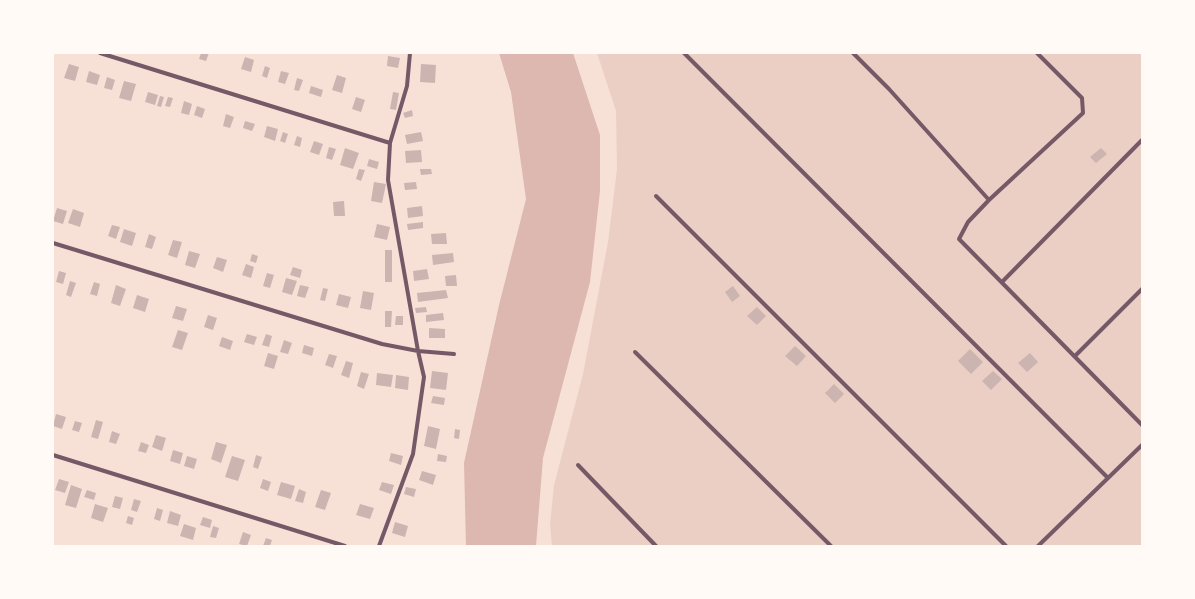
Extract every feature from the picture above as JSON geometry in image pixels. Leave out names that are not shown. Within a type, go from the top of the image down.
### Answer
[{"type":"street","points":[[100,53],[390,143]]},
{"type":"street","points":[[379,546],[413,454],[424,377],[418,351],[388,180],[390,143],[407,86],[410,53]]},
{"type":"street","points":[[684,53],[1108,478]]},
{"type":"street","points":[[853,53],[889,89],[989,200]]},
{"type":"street","points":[[1037,53],[1082,98],[1083,113],[989,200],[968,222],[959,238],[1076,355],[1142,425]]},
{"type":"street","points":[[1002,282],[1142,140]]},
{"type":"street","points":[[656,196],[1006,546]]},
{"type":"street","points":[[53,243],[382,344],[418,351],[454,354]]},
{"type":"street","points":[[1076,355],[1142,289]]},
{"type":"street","points":[[635,352],[831,546]]},
{"type":"street","points":[[1038,546],[1142,445]]},
{"type":"street","points":[[53,455],[344,546]]},
{"type":"street","points":[[578,465],[656,546]]},
{"type":"shaded area","points":[[499,53],[573,53],[600,135],[600,191],[590,282],[543,458],[536,546],[466,546],[464,463],[499,305],[526,199],[511,92]]},
{"type":"shaded area","points":[[597,53],[1142,53],[1142,546],[552,546],[550,524],[554,485],[583,374],[608,242],[617,169],[616,111]]},
{"type":"building","points":[[201,53],[209,53],[206,61],[199,59]]},
{"type":"building","points":[[388,56],[400,58],[398,68],[387,66]]},
{"type":"building","points":[[245,57],[254,60],[251,72],[241,69]]},
{"type":"building","points":[[69,64],[79,67],[75,81],[64,78]]},
{"type":"building","points":[[421,64],[436,65],[435,83],[420,82]]},
{"type":"building","points":[[265,66],[270,68],[267,78],[262,76]]},
{"type":"building","points":[[89,71],[100,75],[97,85],[86,82]]},
{"type":"building","points":[[281,71],[289,73],[285,84],[278,82]]},
{"type":"building","points":[[337,75],[346,78],[342,93],[332,90]]},
{"type":"building","points":[[107,77],[115,80],[112,90],[104,88]]},
{"type":"building","points":[[297,78],[303,80],[299,91],[294,90]]},
{"type":"building","points":[[124,81],[136,84],[131,101],[119,98]]},
{"type":"building","points":[[311,86],[323,90],[321,97],[309,93]]},
{"type":"building","points":[[148,92],[158,95],[155,105],[145,102]]},
{"type":"building","points":[[393,92],[399,93],[396,110],[390,109]]},
{"type":"building","points":[[160,96],[164,97],[161,107],[157,106]]},
{"type":"building","points":[[168,97],[173,98],[170,107],[165,106]]},
{"type":"building","points":[[356,97],[365,100],[361,112],[352,109]]},
{"type":"building","points":[[184,101],[192,104],[189,115],[181,113]]},
{"type":"building","points":[[197,106],[205,109],[202,118],[194,115]]},
{"type":"building","points":[[412,110],[413,116],[405,118],[403,113]]},
{"type":"building","points":[[226,114],[234,117],[230,128],[223,126]]},
{"type":"building","points":[[245,121],[255,124],[252,131],[243,128]]},
{"type":"building","points":[[267,126],[278,129],[275,141],[264,137]]},
{"type":"building","points":[[283,132],[288,134],[285,143],[280,141]]},
{"type":"building","points":[[421,132],[423,141],[407,144],[405,135]]},
{"type":"building","points":[[297,136],[302,138],[300,147],[294,145]]},
{"type":"building","points":[[314,141],[323,144],[319,155],[310,152]]},
{"type":"building","points":[[329,147],[336,149],[332,160],[326,158]]},
{"type":"building","points":[[345,148],[359,153],[353,169],[340,165]]},
{"type":"building","points":[[1101,148],[1107,154],[1096,163],[1090,157]]},
{"type":"building","points":[[421,150],[422,162],[406,163],[405,151]]},
{"type":"building","points":[[369,159],[379,162],[377,169],[367,166]]},
{"type":"building","points":[[359,169],[365,170],[361,181],[356,179]]},
{"type":"building","points":[[420,169],[431,169],[432,174],[421,175]]},
{"type":"building","points":[[374,182],[386,184],[382,203],[371,201]]},
{"type":"building","points":[[416,182],[417,189],[405,190],[404,183]]},
{"type":"building","points":[[344,201],[345,216],[334,216],[333,202]]},
{"type":"building","points":[[422,206],[423,216],[408,218],[407,208]]},
{"type":"building","points":[[57,208],[67,211],[63,224],[53,221]]},
{"type":"building","points":[[73,209],[84,213],[80,227],[68,223]]},
{"type":"building","points":[[423,222],[423,228],[408,230],[407,224]]},
{"type":"building","points":[[377,224],[390,227],[387,240],[374,237]]},
{"type":"building","points":[[112,225],[120,227],[116,239],[108,236]]},
{"type":"building","points":[[124,229],[136,233],[132,246],[120,242]]},
{"type":"building","points":[[446,233],[447,244],[432,244],[431,234]]},
{"type":"building","points":[[149,234],[156,237],[152,249],[145,247]]},
{"type":"building","points":[[173,240],[182,242],[177,258],[168,255]]},
{"type":"building","points":[[385,250],[392,250],[392,282],[385,282]]},
{"type":"building","points":[[189,251],[200,254],[195,268],[185,265]]},
{"type":"building","points":[[453,253],[454,262],[433,265],[432,255]]},
{"type":"building","points":[[252,254],[258,256],[256,263],[250,261]]},
{"type":"building","points":[[217,257],[227,260],[223,272],[213,268]]},
{"type":"building","points":[[246,264],[254,267],[251,278],[242,275]]},
{"type":"building","points":[[293,267],[302,270],[300,278],[290,275]]},
{"type":"building","points":[[427,269],[429,279],[414,281],[413,271]]},
{"type":"building","points":[[59,271],[66,273],[63,284],[56,282]]},
{"type":"building","points":[[267,273],[274,275],[270,288],[263,286]]},
{"type":"building","points":[[456,275],[457,286],[446,286],[445,276]]},
{"type":"building","points":[[286,278],[297,281],[292,295],[282,292]]},
{"type":"building","points":[[70,281],[76,283],[71,297],[66,295]]},
{"type":"building","points":[[94,282],[100,284],[97,296],[90,294]]},
{"type":"building","points":[[116,285],[126,289],[120,306],[111,303]]},
{"type":"building","points":[[300,285],[309,287],[305,298],[297,296]]},
{"type":"building","points":[[733,286],[740,296],[732,302],[725,292]]},
{"type":"building","points":[[323,288],[328,289],[325,301],[320,300]]},
{"type":"building","points":[[446,290],[448,298],[418,302],[417,293]]},
{"type":"building","points":[[363,291],[374,293],[371,310],[360,308]]},
{"type":"building","points":[[339,294],[351,297],[348,308],[336,305]]},
{"type":"building","points":[[137,295],[149,299],[145,312],[133,308]]},
{"type":"building","points":[[176,306],[187,309],[183,321],[172,318]]},
{"type":"building","points":[[426,307],[427,312],[416,313],[415,308]]},
{"type":"building","points":[[757,307],[766,316],[757,325],[747,316]]},
{"type":"building","points":[[385,311],[392,311],[391,327],[385,327]]},
{"type":"building","points":[[443,313],[444,320],[426,322],[426,315]]},
{"type":"building","points":[[208,315],[217,318],[213,330],[204,327]]},
{"type":"building","points":[[396,316],[403,316],[403,325],[395,325]]},
{"type":"building","points":[[429,328],[445,329],[445,338],[429,338]]},
{"type":"building","points":[[178,330],[188,333],[182,350],[172,347]]},
{"type":"building","points":[[247,334],[257,337],[254,345],[244,342]]},
{"type":"building","points":[[266,334],[272,336],[269,347],[262,345]]},
{"type":"building","points":[[222,337],[233,341],[230,350],[219,346]]},
{"type":"building","points":[[284,340],[292,343],[288,354],[280,352]]},
{"type":"building","points":[[304,345],[314,348],[312,356],[302,353]]},
{"type":"building","points":[[795,346],[806,356],[797,366],[785,356]]},
{"type":"building","points":[[970,349],[983,362],[971,374],[958,361]]},
{"type":"building","points":[[268,353],[278,356],[274,369],[264,366]]},
{"type":"building","points":[[1030,353],[1038,362],[1027,372],[1018,363]]},
{"type":"building","points":[[329,354],[337,356],[333,368],[325,365]]},
{"type":"building","points":[[346,361],[353,363],[349,378],[341,375]]},
{"type":"building","points":[[432,371],[448,373],[446,390],[430,388]]},
{"type":"building","points":[[993,371],[1002,379],[991,390],[982,381]]},
{"type":"building","points":[[361,372],[369,374],[364,389],[357,386]]},
{"type":"building","points":[[377,373],[393,375],[391,387],[376,385]]},
{"type":"building","points":[[396,375],[409,377],[408,390],[395,388]]},
{"type":"building","points":[[834,384],[844,394],[835,403],[825,393]]},
{"type":"building","points":[[433,396],[445,398],[444,405],[431,403]]},
{"type":"building","points":[[56,414],[66,417],[62,429],[53,426]]},
{"type":"building","points":[[96,420],[103,422],[98,439],[91,437]]},
{"type":"building","points":[[75,421],[82,423],[79,432],[72,430]]},
{"type":"building","points":[[428,426],[440,429],[436,449],[424,446]]},
{"type":"building","points":[[455,429],[460,430],[459,439],[454,438]]},
{"type":"building","points":[[112,431],[120,434],[116,444],[109,442]]},
{"type":"building","points":[[156,435],[166,438],[162,451],[152,447]]},
{"type":"building","points":[[141,442],[149,445],[146,453],[138,451]]},
{"type":"building","points":[[216,442],[227,445],[221,463],[211,459]]},
{"type":"building","points":[[173,450],[183,453],[180,464],[170,461]]},
{"type":"building","points":[[391,453],[403,456],[401,465],[389,461]]},
{"type":"building","points":[[438,454],[447,456],[446,462],[437,461]]},
{"type":"building","points":[[256,455],[262,457],[258,469],[253,467]]},
{"type":"building","points":[[187,456],[197,459],[194,469],[184,466]]},
{"type":"building","points":[[232,456],[245,460],[238,481],[225,477]]},
{"type":"building","points":[[422,471],[436,475],[433,485],[419,480]]},
{"type":"building","points":[[59,479],[69,482],[65,493],[55,490]]},
{"type":"building","points":[[263,479],[271,482],[268,491],[260,488]]},
{"type":"building","points":[[281,482],[295,486],[291,499],[277,495]]},
{"type":"building","points":[[382,482],[394,485],[391,494],[379,490]]},
{"type":"building","points":[[71,485],[82,489],[76,508],[65,505]]},
{"type":"building","points":[[406,487],[416,489],[414,497],[404,494]]},
{"type":"building","points":[[299,489],[306,492],[303,503],[295,501]]},
{"type":"building","points":[[87,490],[96,493],[94,500],[84,497]]},
{"type":"building","points":[[321,490],[331,493],[325,510],[315,507]]},
{"type":"building","points":[[115,496],[123,498],[120,509],[112,507]]},
{"type":"building","points":[[134,499],[141,501],[137,512],[131,510]]},
{"type":"building","points":[[95,504],[108,508],[103,522],[91,518]]},
{"type":"building","points":[[360,504],[374,508],[370,519],[356,515]]},
{"type":"building","points":[[157,508],[163,510],[160,521],[154,519]]},
{"type":"building","points":[[170,511],[181,515],[178,526],[167,523]]},
{"type":"building","points":[[128,516],[134,518],[132,525],[126,523]]},
{"type":"building","points":[[203,517],[212,520],[210,528],[200,525]]},
{"type":"building","points":[[395,522],[408,526],[405,537],[392,533]]},
{"type":"building","points":[[184,524],[196,528],[193,540],[180,536]]},
{"type":"building","points":[[213,526],[219,528],[216,538],[210,537]]},
{"type":"building","points":[[243,532],[251,535],[247,546],[239,544]]},
{"type":"building","points":[[266,538],[272,540],[270,546],[263,546]]}]
